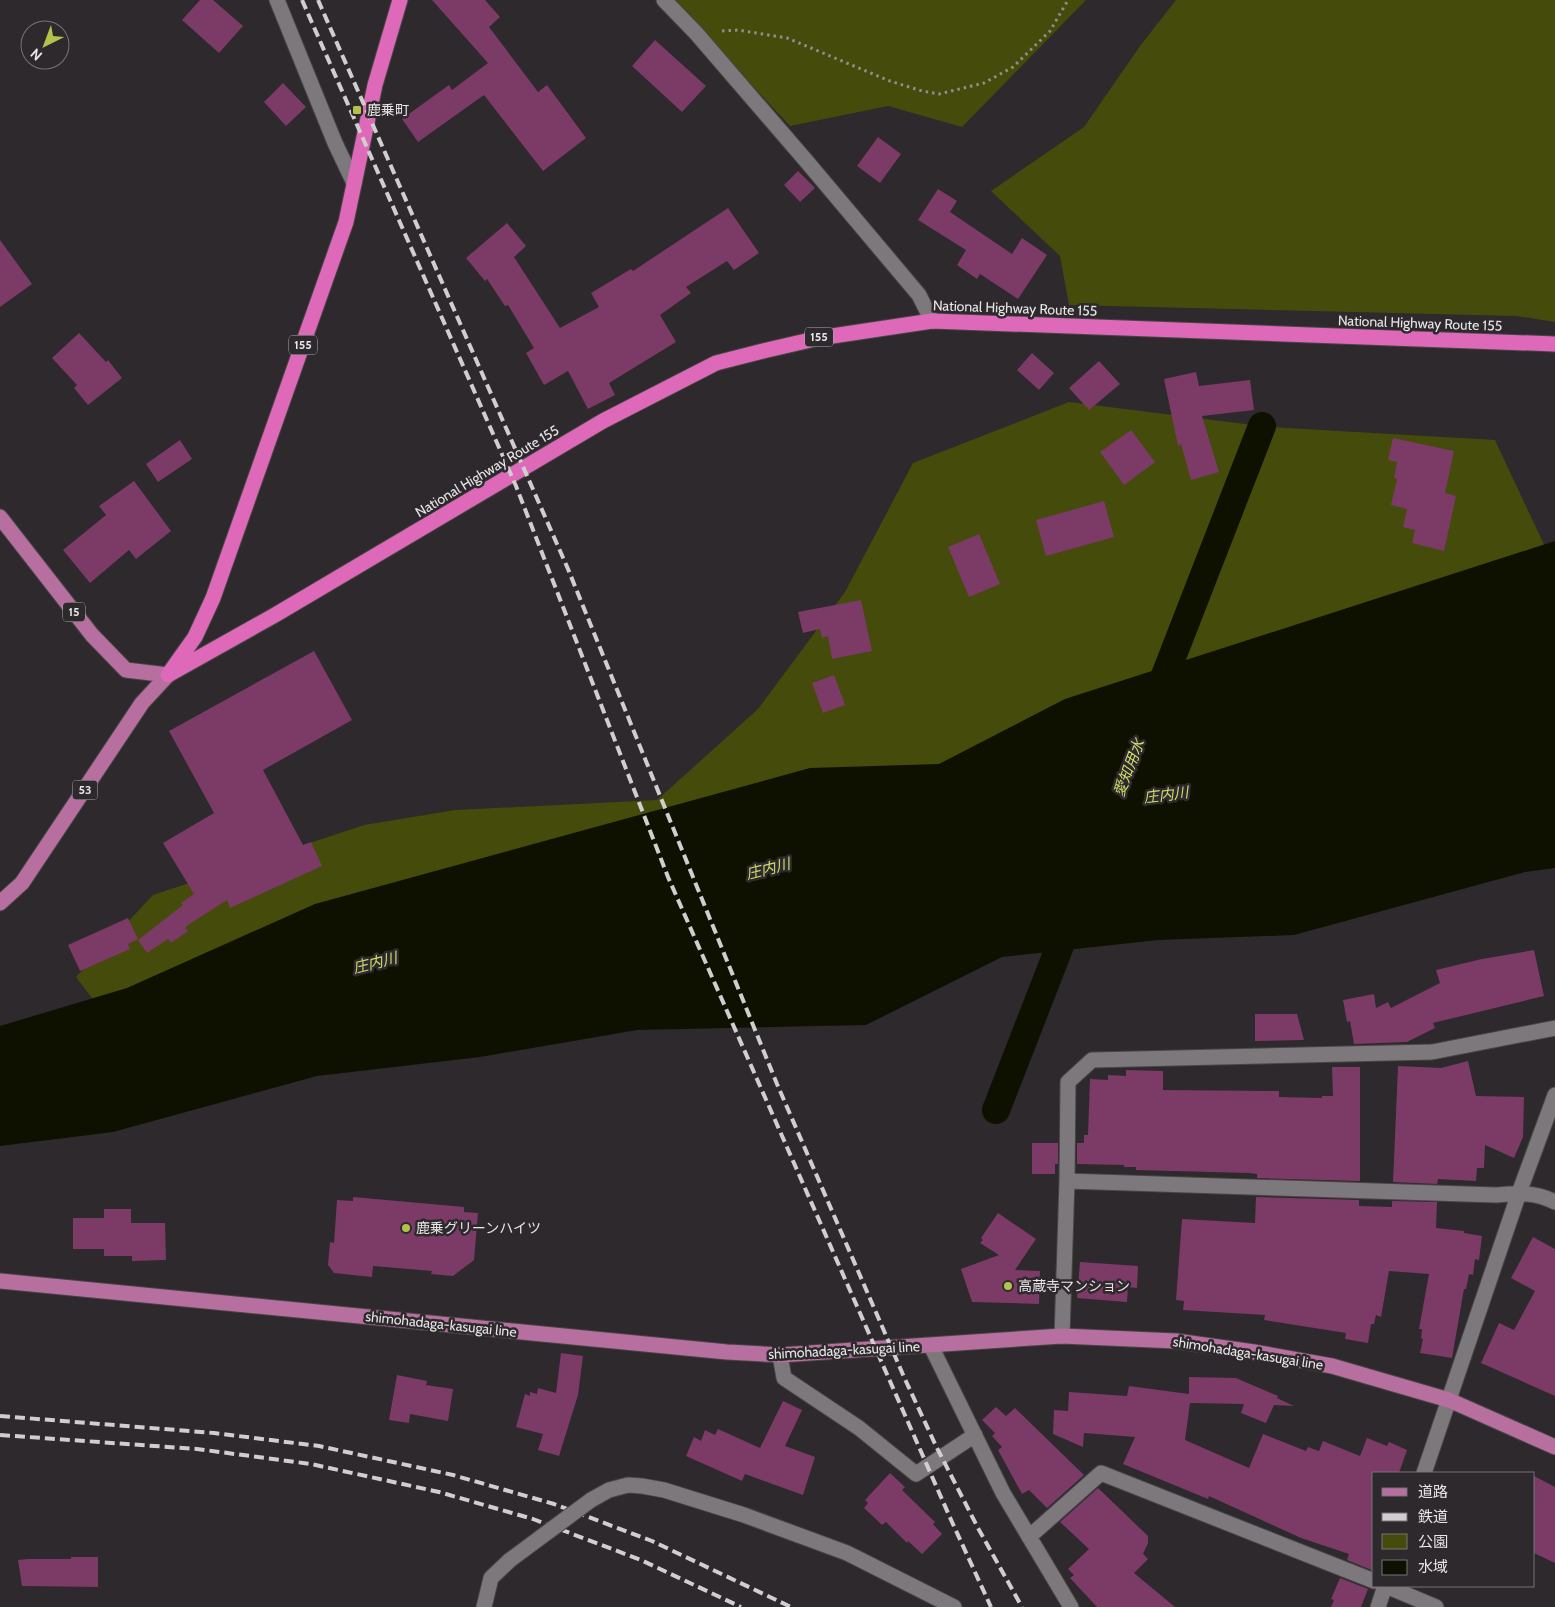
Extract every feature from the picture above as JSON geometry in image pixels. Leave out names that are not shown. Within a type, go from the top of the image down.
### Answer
[{"type":"highway","name":"155","points":[[168,675],[195,637],[213,598],[346,222],[375,85],[400,0]]},
{"type":"highway","name":"National Highway Route 155","points":[[168,675],[275,616],[603,422],[716,363],[819,338],[932,321],[1555,344]]},
{"type":"main road","name":"15","points":[[0,517],[92,635],[126,670],[168,675]]},
{"type":"main road","name":"53","points":[[0,903],[22,883],[142,703],[168,675]]},
{"type":"main road","name":"shimohadaga-kasugai line","points":[[0,1281],[727,1352],[780,1355],[931,1346],[1004,1338],[1062,1336],[1176,1341],[1332,1366],[1449,1400],[1555,1447]]},
{"type":"street","points":[[277,0],[335,143],[354,183]]},
{"type":"street","points":[[664,0],[696,33],[919,295],[932,321]]},
{"type":"street","points":[[1062,1336],[1068,1082],[1092,1060],[1432,1052],[1555,1028]]},
{"type":"street","points":[[1424,1472],[1519,1193],[1555,1095]]},
{"type":"street","points":[[1067,1181],[1486,1195],[1519,1193],[1542,1195],[1555,1202]]},
{"type":"street","points":[[931,1346],[1003,1493],[1071,1607]]},
{"type":"street","points":[[780,1355],[784,1378],[859,1428],[916,1474],[974,1436]]},
{"type":"street","points":[[1029,1537],[1101,1472],[1372,1580]]},
{"type":"street","points":[[484,1607],[491,1578],[510,1560],[591,1500],[609,1490],[628,1485],[664,1490],[744,1515],[847,1553],[954,1607]]},
{"type":"street","points":[[1378,1607],[1386,1587]]},
{"type":"street","points":[[1388,1587],[1436,1607]]},
{"type":"path","points":[[696,33],[738,30],[787,38],[890,81],[922,92],[939,94],[984,83],[1013,68],[1050,31],[1068,0]]},
{"type":"green space","points":[[672,0],[1086,0],[962,127],[888,106],[790,126]]},
{"type":"green space","points":[[1176,0],[1555,0],[1555,322],[1517,316],[1069,305],[1060,256],[991,191],[1084,127],[1140,46]]},
{"type":"green space","points":[[1069,402],[1269,427],[1495,440],[1555,568],[117,1031],[76,977],[153,895],[364,825],[455,810],[657,800],[758,709],[845,592],[913,463]]},
{"type":"water","name":"庄内川","points":[[1555,541],[1555,868],[1525,872],[1294,935],[1158,940],[1002,957],[866,1025],[637,1030],[480,1057],[317,1076],[113,1132],[0,1146],[0,1026],[127,988],[315,904],[810,768],[939,764],[1065,699]]},
{"type":"building","points":[[200,0],[213,0],[243,26],[219,53],[182,20]]},
{"type":"building","points":[[432,0],[485,0],[500,17],[489,27],[538,92],[547,85],[586,138],[543,171],[484,95],[418,142],[402,119],[449,85],[452,90],[488,63]]},
{"type":"building","points":[[655,40],[706,86],[682,112],[632,66]]},
{"type":"building","points":[[283,83],[306,107],[286,126],[264,102]]},
{"type":"building","points":[[878,137],[901,154],[880,183],[857,166]]},
{"type":"building","points":[[798,171],[815,188],[800,202],[784,185]]},
{"type":"building","points":[[938,189],[957,201],[950,212],[1012,254],[1022,238],[1047,255],[1018,299],[980,274],[977,279],[957,265],[966,250],[918,220]]},
{"type":"building","points":[[728,208],[759,253],[734,270],[727,261],[686,287],[691,293],[660,315],[676,342],[609,383],[615,395],[588,409],[568,371],[544,385],[526,353],[534,348],[508,305],[505,306],[487,279],[485,281],[466,258],[507,223],[526,246],[514,257],[560,328],[599,307],[591,293],[631,269],[633,271]]},
{"type":"building","points":[[0,240],[32,284],[0,307]]},
{"type":"building","points":[[79,333],[106,362],[108,360],[122,378],[88,405],[74,388],[77,385],[52,358]]},
{"type":"building","points":[[1032,353],[1054,373],[1039,390],[1017,370]]},
{"type":"building","points":[[1099,361],[1120,384],[1089,410],[1069,388]]},
{"type":"building","points":[[1196,372],[1199,386],[1250,380],[1254,410],[1202,416],[1219,472],[1191,480],[1181,444],[1178,446],[1164,379]]},
{"type":"building","points":[[1131,430],[1155,462],[1124,485],[1100,452]]},
{"type":"building","points":[[1393,438],[1454,451],[1445,493],[1456,496],[1444,551],[1412,543],[1415,530],[1403,527],[1407,509],[1391,505],[1397,479],[1394,478],[1397,462],[1388,460]]},
{"type":"building","points":[[180,440],[192,459],[158,482],[146,464]]},
{"type":"building","points":[[134,481],[171,531],[136,559],[129,550],[90,583],[63,550],[106,515],[99,506]]},
{"type":"building","points":[[1104,501],[1114,537],[1046,556],[1036,520]]},
{"type":"building","points":[[979,534],[1000,584],[969,597],[948,547]]},
{"type":"building","points":[[861,600],[872,651],[832,659],[828,636],[822,638],[820,629],[803,633],[798,612]]},
{"type":"building","points":[[314,651],[352,720],[263,770],[303,845],[311,842],[322,866],[230,908],[227,900],[185,927],[188,931],[171,943],[168,939],[147,953],[138,940],[183,905],[181,903],[194,894],[163,843],[214,813],[169,731]]},
{"type":"building","points":[[834,675],[845,705],[823,713],[812,683]]},
{"type":"building","points":[[128,918],[138,939],[128,944],[130,949],[80,971],[68,945]]},
{"type":"building","points":[[1534,950],[1544,996],[1433,1023],[1435,1028],[1407,1042],[1354,1044],[1350,1021],[1347,1022],[1343,1000],[1374,994],[1376,1008],[1388,1002],[1391,1008],[1440,983],[1436,970],[1482,959]]},
{"type":"building","points":[[1255,1014],[1297,1014],[1304,1040],[1255,1041]]},
{"type":"building","points":[[1468,1061],[1476,1096],[1524,1097],[1523,1137],[1514,1158],[1485,1145],[1484,1168],[1477,1168],[1476,1181],[1438,1179],[1437,1184],[1393,1182],[1398,1066],[1441,1068]]},
{"type":"building","points":[[1332,1067],[1360,1067],[1360,1181],[1257,1178],[1257,1174],[1249,1173],[1136,1170],[1136,1167],[1124,1167],[1124,1165],[1077,1164],[1077,1143],[1084,1143],[1084,1135],[1088,1135],[1090,1079],[1108,1080],[1108,1075],[1126,1076],[1126,1070],[1163,1071],[1163,1090],[1279,1091],[1279,1097],[1322,1098],[1322,1096],[1333,1096]]},
{"type":"building","points":[[1032,1143],[1058,1143],[1058,1164],[1055,1164],[1055,1174],[1032,1174]]},
{"type":"building","name":"鹿乗グリーンハイツ","points":[[353,1197],[464,1207],[464,1212],[478,1213],[474,1260],[453,1276],[431,1274],[432,1271],[373,1266],[372,1277],[334,1273],[328,1265],[330,1242],[334,1243],[337,1200],[353,1201]]},
{"type":"building","points":[[1256,1197],[1359,1200],[1359,1206],[1392,1207],[1392,1201],[1437,1202],[1436,1228],[1464,1231],[1464,1233],[1482,1236],[1479,1260],[1475,1259],[1473,1275],[1469,1274],[1466,1289],[1464,1289],[1452,1358],[1420,1353],[1423,1339],[1421,1338],[1422,1329],[1419,1329],[1429,1274],[1389,1271],[1381,1317],[1376,1315],[1374,1324],[1371,1324],[1368,1343],[1345,1339],[1346,1333],[1264,1320],[1265,1315],[1183,1310],[1184,1301],[1176,1300],[1182,1219],[1255,1223]]},
{"type":"building","points":[[104,1209],[131,1209],[131,1223],[165,1223],[166,1260],[132,1261],[132,1256],[104,1256],[104,1249],[73,1249],[73,1218],[104,1218]]},
{"type":"building","points":[[998,1213],[1036,1239],[1015,1270],[1040,1271],[1039,1304],[972,1302],[961,1269],[999,1255],[980,1243],[983,1240],[981,1238]]},
{"type":"building","points":[[1533,1237],[1555,1249],[1555,1396],[1481,1363],[1499,1323],[1514,1330],[1535,1291],[1511,1278]]},
{"type":"building","points":[[1080,1262],[1138,1266],[1137,1288],[1128,1287],[1127,1302],[1077,1298]]},
{"type":"building","points":[[561,1353],[583,1356],[578,1395],[559,1456],[538,1450],[543,1434],[516,1427],[525,1394],[530,1396],[530,1392],[537,1394],[538,1388],[556,1393]]},
{"type":"building","points":[[397,1375],[427,1381],[426,1385],[453,1389],[448,1421],[410,1414],[409,1423],[389,1420]]},
{"type":"building","points":[[1189,1377],[1236,1378],[1278,1396],[1277,1398],[1294,1406],[1274,1405],[1266,1423],[1241,1413],[1244,1404],[1190,1403],[1185,1440],[1249,1468],[1263,1434],[1306,1451],[1308,1447],[1319,1451],[1323,1441],[1360,1456],[1367,1438],[1387,1446],[1389,1442],[1407,1450],[1399,1472],[1372,1472],[1372,1570],[1347,1560],[1349,1554],[1301,1538],[1209,1496],[1208,1499],[1123,1464],[1135,1437],[1084,1433],[1083,1447],[1053,1434],[1054,1410],[1068,1411],[1069,1392],[1127,1396],[1129,1386],[1189,1394]]},
{"type":"building","points":[[783,1401],[802,1410],[785,1446],[815,1457],[803,1495],[745,1474],[742,1481],[686,1456],[694,1437],[701,1441],[705,1430],[715,1435],[718,1429],[760,1448]]},
{"type":"building","points":[[996,1407],[1006,1416],[1015,1408],[1084,1475],[1047,1508],[1029,1490],[1022,1494],[998,1450],[1002,1447],[992,1436],[995,1433],[982,1420]]},
{"type":"building","points":[[890,1473],[905,1487],[902,1490],[935,1522],[933,1524],[942,1534],[922,1554],[908,1541],[907,1543],[886,1522],[882,1525],[864,1508],[868,1503],[865,1500]]},
{"type":"building","points":[[1535,1477],[1555,1487],[1555,1563],[1535,1553]]},
{"type":"building","points":[[1098,1488],[1148,1536],[1148,1543],[1143,1554],[1148,1559],[1134,1573],[1175,1607],[1097,1607],[1070,1578],[1074,1575],[1068,1569],[1089,1549],[1060,1522]]},
{"type":"building","points":[[71,1557],[98,1557],[98,1587],[22,1586],[18,1560],[71,1559]]},
{"type":"building","points":[[1340,1578],[1368,1589],[1361,1607],[1331,1607],[1334,1600],[1331,1599]]},
{"type":"waterway","name":"愛知用水","points":[[1155,701],[1262,426]]},
{"type":"waterway","name":"愛知用水","points":[[996,1110],[1072,915]]},
{"type":"railway","points":[[302,0],[516,486],[668,877],[991,1607]]},
{"type":"railway","points":[[318,0],[568,569],[777,1084],[904,1377],[936,1446],[978,1528],[1022,1607]]},
{"type":"railway","points":[[0,1416],[214,1433],[319,1446],[453,1475],[554,1504],[652,1541],[791,1607]]},
{"type":"railway","points":[[0,1435],[197,1449],[311,1464],[439,1492],[533,1519],[641,1560],[741,1607]]},
{"type":"place","name":"鹿乗町","points":[[357,110]]},
{"type":"place","name":"鹿乗グリーンハイツ","points":[[406,1228]]},
{"type":"place","name":"高蔵寺マンション","points":[[1008,1286]]}]
